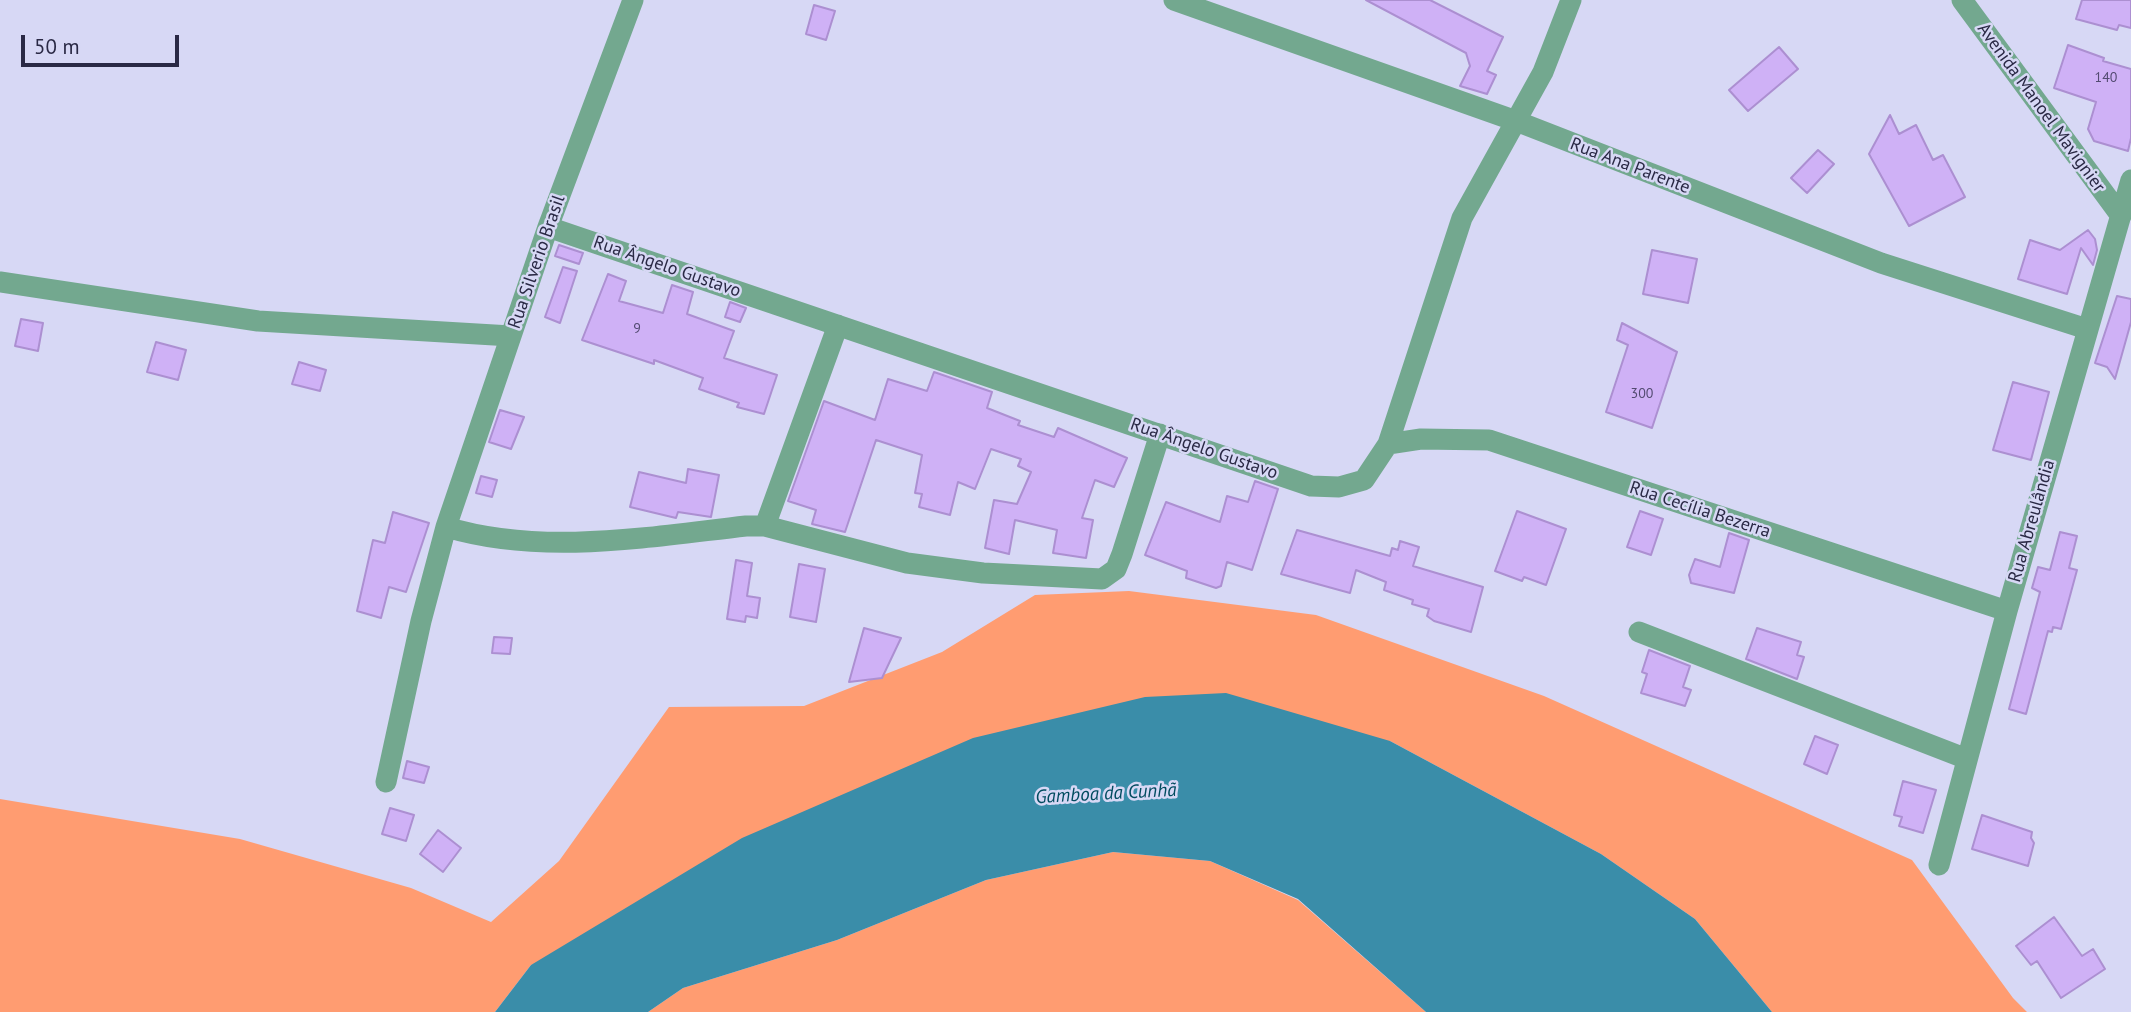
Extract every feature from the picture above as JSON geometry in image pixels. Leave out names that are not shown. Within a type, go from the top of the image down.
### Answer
[{"type":"street","name":"Rua Silverio Brasil","points":[[386,782],[421,621],[446,527],[548,227],[633,0]]},
{"type":"street","name":"Rua Ana Parente","points":[[1174,0],[1516,121],[1881,263],[2087,329]]},
{"type":"street","name":"Rua Ângelo Gustavo","points":[[548,227],[1311,486],[1339,487],[1364,480],[1388,444],[1462,218],[1543,72],[1571,0]]},
{"type":"street","name":"Avenida Manoel Mavignier","points":[[1962,0],[2121,216]]},
{"type":"street","name":"Rua Abreulândia","points":[[1939,865],[2007,611],[2131,180]]},
{"type":"street","points":[[0,282],[258,321],[511,336]]},
{"type":"street","points":[[765,526],[838,325]]},
{"type":"street","points":[[446,527],[477,537],[548,542],[616,540],[765,526],[907,563],[983,573],[1102,579],[1116,569],[1122,554],[1160,434]]},
{"type":"street","name":"Rua Cecília Bezerra","points":[[1388,444],[1446,438],[1489,440],[2007,611]]},
{"type":"street","points":[[1639,632],[1967,759]]},
{"type":"shaded area","points":[[1129,591],[1316,615],[1544,696],[1912,860],[2013,998],[2027,1012],[1772,1012],[1695,919],[1601,854],[1390,741],[531,965],[495,1012],[0,1012],[0,799],[240,839],[411,888],[491,922],[559,861],[669,707],[804,706],[942,652],[1035,595]]},
{"type":"shaded area","points":[[1113,852],[1210,861],[1298,900],[1426,1012],[648,1012],[683,988],[837,940],[986,880]]},
{"type":"water","name":"Gamboa da Cunhã","points":[[1226,693],[1390,741],[1601,854],[1695,919],[1772,1012],[1426,1012],[1298,899],[1210,861],[1113,852],[986,880],[837,940],[683,988],[648,1012],[495,1012],[531,965],[742,838],[973,738],[1145,697]]},
{"type":"building","points":[[1366,0],[1430,0],[1503,37],[1487,71],[1496,75],[1487,94],[1460,86],[1470,66],[1466,53]]},
{"type":"building","points":[[2082,0],[2131,0],[2131,28],[2119,25],[2117,30],[2076,19]]},
{"type":"building","points":[[814,5],[835,11],[826,40],[806,34]]},
{"type":"building","points":[[2068,45],[2104,58],[2103,61],[2131,69],[2131,138],[2128,151],[2094,141],[2088,129],[2096,102],[2054,88]]},
{"type":"building","points":[[1779,47],[1798,69],[1748,111],[1729,90]]},
{"type":"building","points":[[1890,115],[1899,134],[1916,125],[1933,160],[1943,155],[1965,197],[1909,226],[1869,154]]},
{"type":"building","points":[[1818,150],[1834,164],[1807,193],[1791,178]]},
{"type":"building","points":[[2088,230],[2095,239],[2097,250],[2093,265],[2081,248],[2067,294],[2018,279],[2030,240],[2060,250]]},
{"type":"building","points":[[559,245],[583,253],[579,264],[555,256]]},
{"type":"building","points":[[1652,250],[1697,259],[1688,303],[1643,294]]},
{"type":"building","points":[[563,267],[577,271],[560,323],[545,317]]},
{"type":"building","points":[[608,274],[626,281],[619,301],[663,313],[672,285],[693,292],[687,314],[734,331],[724,358],[777,375],[764,414],[737,407],[739,403],[699,389],[703,378],[654,360],[654,364],[582,340]]},
{"type":"building","points":[[2117,296],[2131,299],[2131,322],[2115,379],[2107,367],[2095,363]]},
{"type":"building","points":[[730,302],[746,308],[740,322],[725,317]]},
{"type":"building","points":[[21,319],[43,323],[38,351],[15,346]]},
{"type":"building","points":[[1622,323],[1677,352],[1652,428],[1606,412],[1628,345],[1617,340]]},
{"type":"building","points":[[156,342],[186,350],[178,380],[147,372]]},
{"type":"building","points":[[299,362],[326,370],[320,391],[292,384]]},
{"type":"building","points":[[934,372],[992,392],[987,408],[1020,421],[1018,425],[1054,437],[1058,428],[1127,458],[1114,487],[1095,480],[1082,518],[1093,520],[1086,558],[1053,553],[1057,530],[1015,520],[1009,554],[985,548],[994,500],[1017,504],[1031,472],[1018,466],[1021,459],[991,449],[975,489],[958,482],[950,515],[919,507],[922,494],[915,493],[922,455],[876,440],[845,532],[812,524],[816,510],[788,501],[824,401],[875,420],[888,379],[927,391]]},
{"type":"building","points":[[2013,382],[2049,392],[2031,460],[1993,450]]},
{"type":"building","points":[[500,410],[524,417],[511,449],[489,442]]},
{"type":"building","points":[[688,469],[719,475],[711,517],[678,512],[676,518],[630,507],[639,472],[686,483]]},
{"type":"building","points":[[481,476],[497,480],[492,497],[476,493]]},
{"type":"building","points":[[1255,481],[1278,489],[1252,570],[1227,562],[1221,586],[1216,588],[1186,578],[1187,571],[1145,555],[1166,502],[1220,522],[1227,496],[1248,502]]},
{"type":"building","points":[[1517,511],[1566,529],[1546,585],[1524,577],[1522,581],[1495,571]]},
{"type":"building","points":[[1640,511],[1663,519],[1651,555],[1627,547]]},
{"type":"building","points":[[393,512],[429,523],[406,592],[389,587],[381,618],[357,611],[373,540],[385,543]]},
{"type":"building","points":[[1297,530],[1390,556],[1392,548],[1398,550],[1400,541],[1419,547],[1413,566],[1483,587],[1471,632],[1434,621],[1427,616],[1429,609],[1384,590],[1386,582],[1356,570],[1350,593],[1281,574]]},
{"type":"building","points":[[2060,532],[2077,536],[2069,568],[2077,570],[2061,629],[2053,627],[2052,632],[2048,631],[2026,714],[2009,709],[2040,592],[2032,588],[2038,567],[2050,570]]},
{"type":"building","points":[[1729,533],[1749,540],[1734,593],[1691,583],[1689,575],[1695,559],[1720,567]]},
{"type":"building","points":[[736,560],[752,563],[747,596],[760,598],[757,618],[746,616],[745,622],[727,619]]},
{"type":"building","points":[[799,564],[825,569],[816,622],[790,617]]},
{"type":"building","points":[[864,628],[901,638],[882,678],[849,682]]},
{"type":"building","points":[[1757,628],[1801,642],[1797,655],[1804,657],[1797,679],[1746,659]]},
{"type":"building","points":[[494,637],[512,638],[510,654],[492,653]]},
{"type":"building","points":[[1649,650],[1690,666],[1683,687],[1691,690],[1685,706],[1641,693],[1647,674],[1642,672]]},
{"type":"building","points":[[1815,736],[1838,745],[1827,774],[1804,764]]},
{"type":"building","points":[[407,761],[429,767],[424,783],[403,778]]},
{"type":"building","points":[[1903,781],[1936,790],[1923,833],[1899,826],[1902,817],[1894,815]]},
{"type":"building","points":[[390,808],[414,815],[406,841],[382,834]]},
{"type":"building","points":[[1982,815],[2032,832],[2034,843],[2028,866],[1972,849]]},
{"type":"building","points":[[438,830],[461,848],[443,872],[420,854]]},
{"type":"building","points":[[2054,917],[2082,956],[2093,949],[2105,969],[2061,998],[2037,961],[2031,965],[2016,946]]}]
